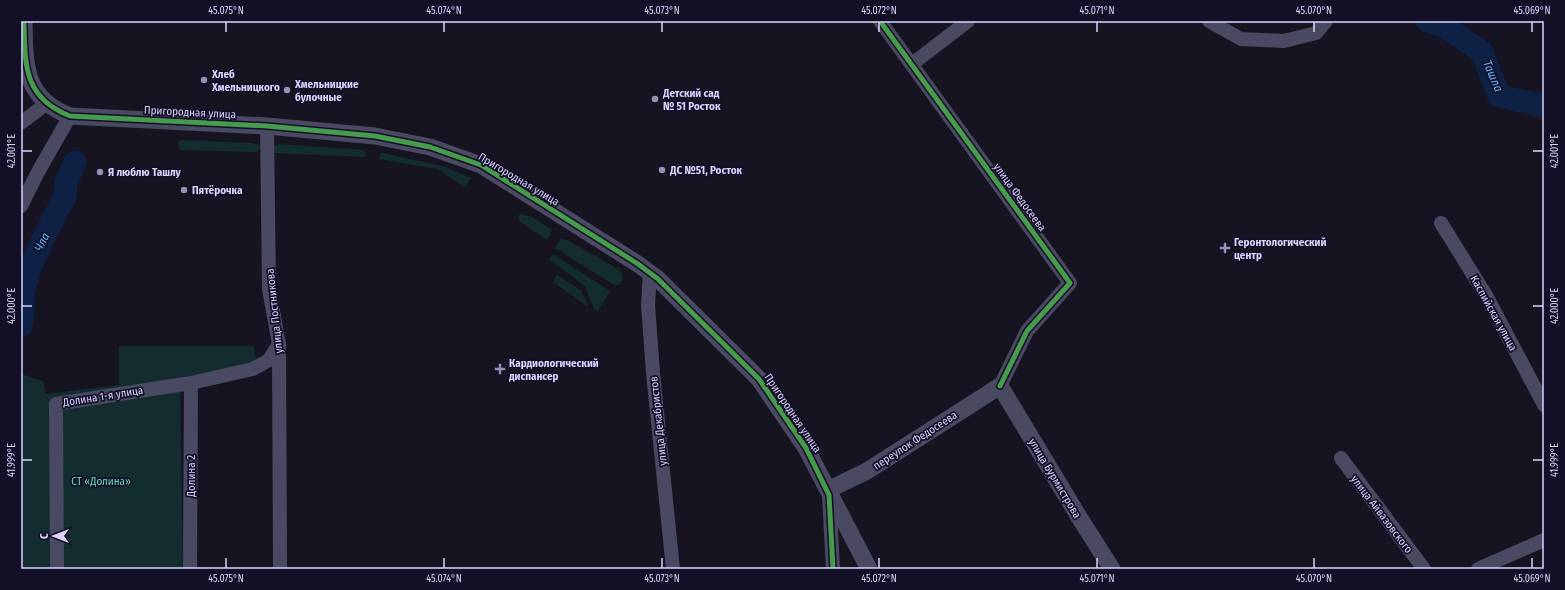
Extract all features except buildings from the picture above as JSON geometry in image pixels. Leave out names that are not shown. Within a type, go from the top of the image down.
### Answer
[{"type":"street","name":"Пригородная улица","points":[[24,21],[28,75],[33,86],[47,102],[58,111],[70,116],[267,126],[375,136],[430,147],[474,162],[494,173],[650,272],[708,327],[759,379],[806,448],[828,492],[833,569]]},
{"type":"street","name":"улица Федосеева","points":[[880,21],[1070,283],[1027,331],[1000,386]]},
{"type":"street","points":[[912,64],[968,21]]},
{"type":"street","points":[[1209,21],[1241,39],[1284,41],[1316,33],[1326,21]]},
{"type":"street","points":[[21,123],[47,102]]},
{"type":"street","points":[[21,206],[38,172],[70,116]]},
{"type":"street","name":"улица Постникова","points":[[267,126],[269,289],[279,344],[280,569]]},
{"type":"street","name":"Каспийская улица","points":[[1441,223],[1487,297],[1544,405]]},
{"type":"street","name":"улица Декабристов","points":[[650,272],[648,305],[653,373],[673,569]]},
{"type":"street","name":"Долина 1-я улица","points":[[57,569],[56,404],[191,383],[253,370],[269,360],[279,344]]},
{"type":"street","name":"Долина 2","points":[[190,569],[191,383]]},
{"type":"street","name":"переулок Федосеева","points":[[828,492],[867,471],[1000,386]]},
{"type":"street","name":"улица Бурмистрова","points":[[1000,386],[1078,517],[1112,569]]},
{"type":"street","name":"улица Айвазовского","points":[[1341,458],[1424,569]]},
{"type":"street","points":[[828,492],[869,569]]},
{"type":"street","points":[[1478,569],[1544,540]]},
{"type":"green space","points":[[181,140],[252,143],[260,145],[261,148],[257,152],[182,150],[179,149],[178,144]]},
{"type":"green space","points":[[279,144],[362,150],[365,151],[366,156],[274,153],[274,146]]},
{"type":"green space","points":[[383,153],[446,167],[471,178],[465,187],[437,169],[379,159],[380,154]]},
{"type":"green space","points":[[520,214],[532,217],[552,230],[547,240],[520,222],[518,217]]},
{"type":"green space","points":[[560,239],[568,240],[621,271],[623,279],[619,285],[611,283],[555,248]]},
{"type":"green space","points":[[553,254],[610,291],[598,311],[594,310],[585,286],[549,259]]},
{"type":"green space","points":[[557,275],[581,290],[588,305],[587,306],[553,282]]},
{"type":"green space","name":"СТ «Долина»","points":[[119,346],[254,346],[256,363],[198,375],[180,377],[183,569],[21,569],[21,374],[43,381],[46,394],[119,385]]},
{"type":"waterway","name":"Ташла","points":[[1427,21],[1444,26],[1482,52],[1499,96],[1544,106]]},
{"type":"waterway","name":"Чла","points":[[21,326],[23,314],[23,293],[31,265],[54,216],[65,197],[66,183],[75,162]]},
{"type":"cycle path","points":[[24,21],[27,65],[30,78],[35,89],[43,100],[55,109],[70,116],[267,126],[375,136],[430,147],[481,165],[638,264],[658,279],[759,379],[806,448],[829,495],[833,569]]},
{"type":"cycle path","points":[[880,21],[1070,283],[1027,331],[1000,386]]},
{"type":"place","name":"Хлеб Хмельницкого","points":[[204,80]]},
{"type":"place","name":"Хмельницкие булочные","points":[[287,90]]},
{"type":"place","name":"Детский сад № 51 Росток","points":[[655,99]]},
{"type":"place","name":"ДС №51, Росток","points":[[662,170]]},
{"type":"place","name":"Я люблю Ташлу","points":[[100,172]]},
{"type":"place","name":"Пятёрочка","points":[[184,190]]},
{"type":"place","name":"Геронтологический центр","points":[[1225,248]]},
{"type":"place","name":"Кардиологический диспансер","points":[[500,369]]}]
